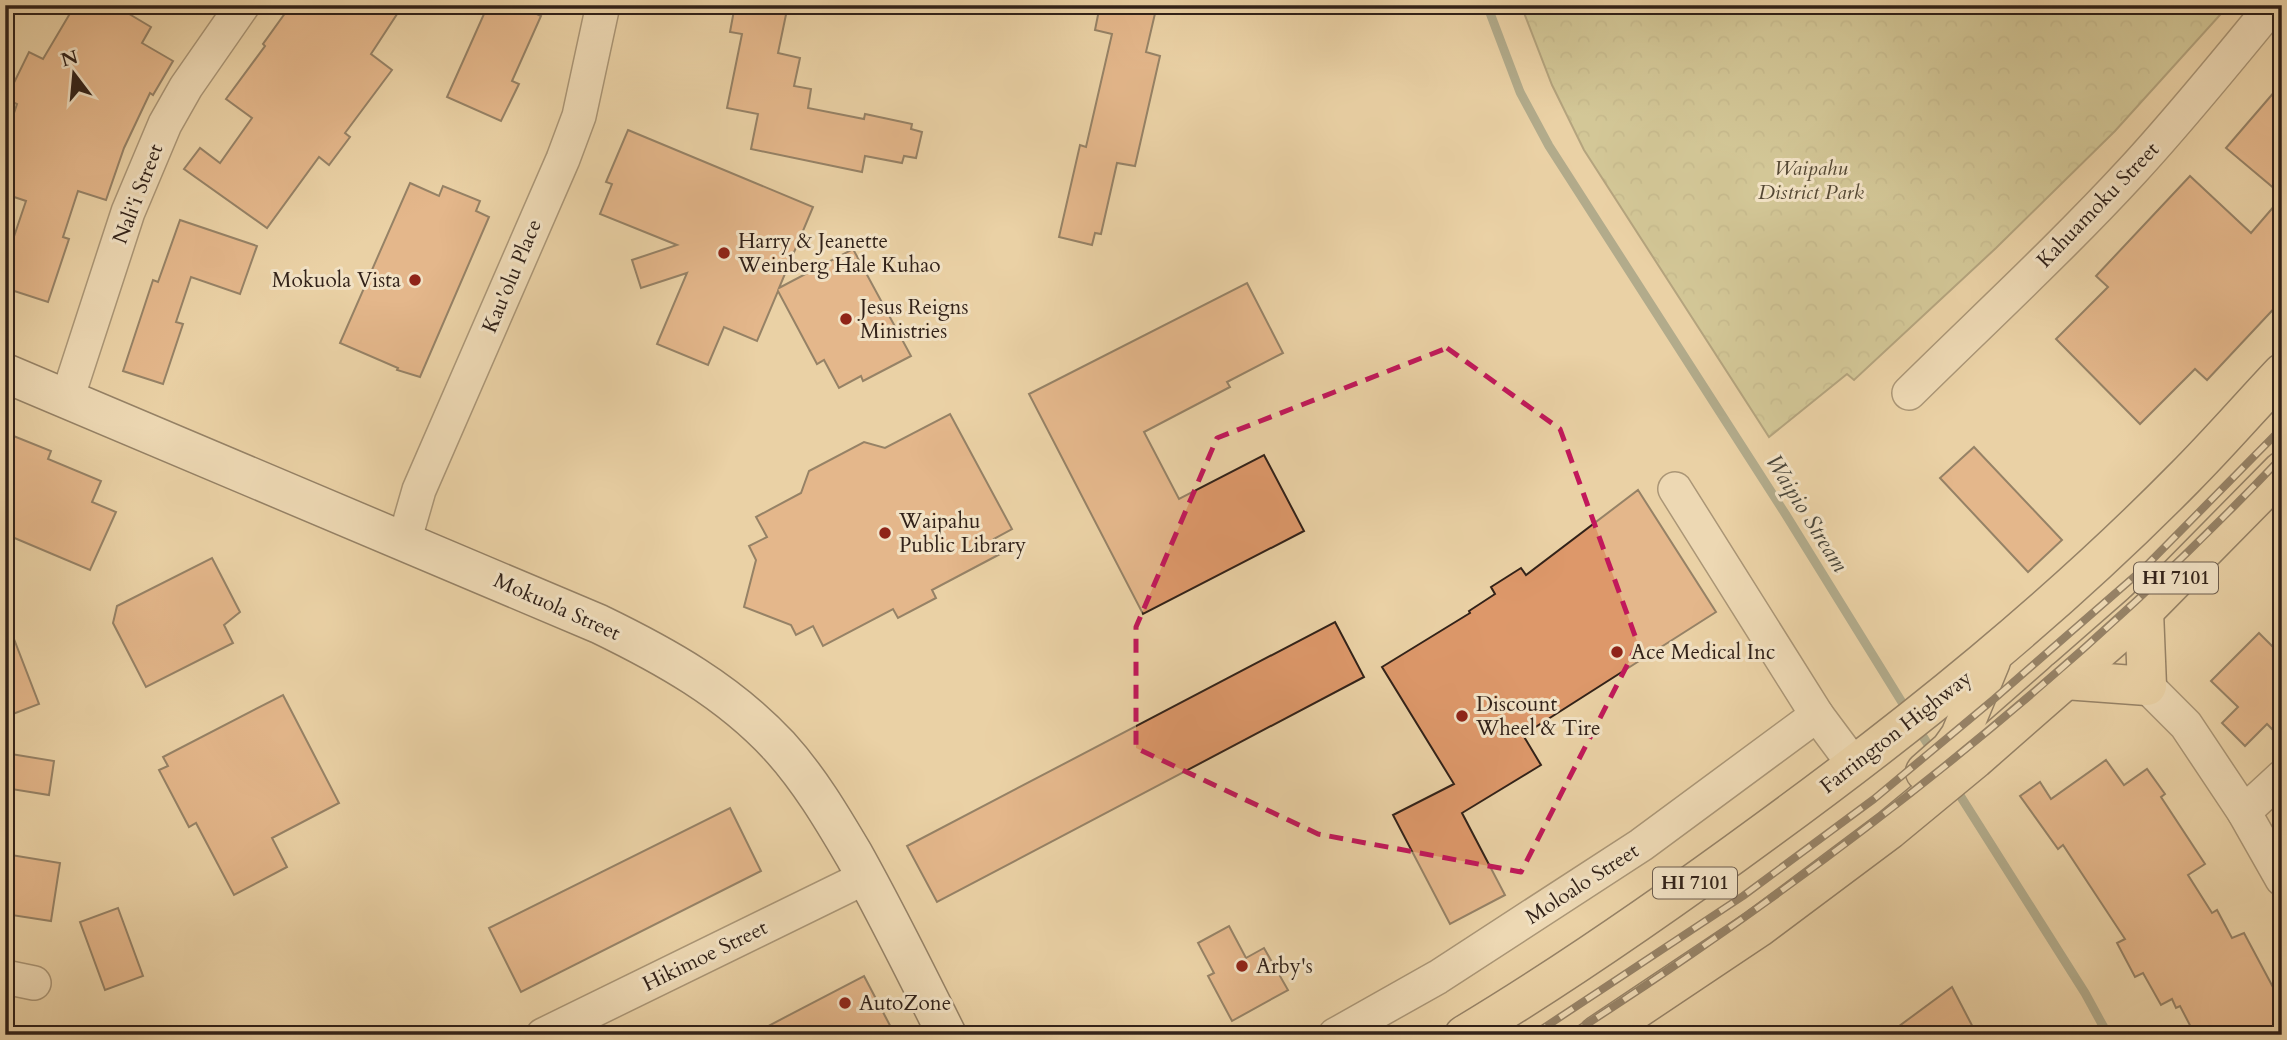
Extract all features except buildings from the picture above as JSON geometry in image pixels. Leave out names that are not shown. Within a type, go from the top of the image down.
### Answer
[{"type":"main road","name":"Farrington Highway","points":[[1464,1035],[1593,955],[1855,766],[1938,701],[1993,656],[2083,575],[2175,486],[2282,373]]},
{"type":"main road","name":"HI 7101","points":[[1598,1035],[1758,928],[1889,830],[1920,790],[1968,747],[2066,680],[2144,611],[2282,471]]},
{"type":"main road","points":[[2066,680],[2147,686],[2144,611]]},
{"type":"main road","points":[[1968,747],[1993,656]]},
{"type":"street","name":"Nali'i Street","points":[[67,399],[128,212],[165,124],[186,87],[243,5]]},
{"type":"street","name":"Kau'olu Place","points":[[404,542],[419,490],[571,138],[590,73],[603,5]]},
{"type":"street","name":"Kahuamoku Street","points":[[1909,393],[2132,172],[2273,5]]},
{"type":"street","name":"Mokuola Street","points":[[5,373],[599,624],[696,676],[778,745],[826,806],[866,877],[947,1035]]},
{"type":"street","points":[[1675,489],[1817,715],[1855,766]]},
{"type":"street","points":[[2147,686],[2186,725],[2244,812],[2282,879]]},
{"type":"street","name":"Moloalo Street","points":[[1335,1035],[1438,977],[1629,853],[1817,715]]},
{"type":"street","points":[[2244,812],[2282,777]]},
{"type":"street","name":"Hikimoe Street","points":[[543,1035],[866,877]]},
{"type":"highlighted area","points":[[1447,348],[1560,429],[1638,644],[1521,872],[1318,834],[1136,748],[1136,627],[1217,438]]},
{"type":"green space","name":"Waipahu District Park","points":[[1521,5],[2229,5],[2115,131],[1996,248],[1854,380],[1847,374],[1769,437],[1584,150],[1552,85]]},
{"type":"waterway","name":"Waipio Stream","points":[[1487,5],[1520,92],[1549,146],[1786,515],[1908,712]]},
{"type":"waterway","name":"Waipio Stream","points":[[1917,727],[1934,754]]},
{"type":"waterway","name":"Waipio Stream","points":[[1954,786],[2085,993],[2108,1035]]},
{"type":"railway","points":[[1533,1035],[1743,896],[1874,799],[2142,570],[2282,428]]},
{"type":"railway","points":[[1570,1035],[1760,906],[1944,767],[2118,618],[2282,457]]},
{"type":"place","name":"Harry & Jeanette Weinberg Hale Kuhao","points":[[724,253]]},
{"type":"place","name":"Mokuola Vista","points":[[415,280]]},
{"type":"place","name":"Jesus Reigns Ministries","points":[[846,319]]},
{"type":"place","name":"Waipahu Public Library","points":[[885,533]]},
{"type":"place","name":"Ace Medical Inc","points":[[1617,652]]},
{"type":"place","name":"Discount Wheel & Tire","points":[[1462,716]]},
{"type":"place","name":"Arby's","points":[[1242,966]]},
{"type":"place","name":"AutoZone","points":[[845,1003]]}]
